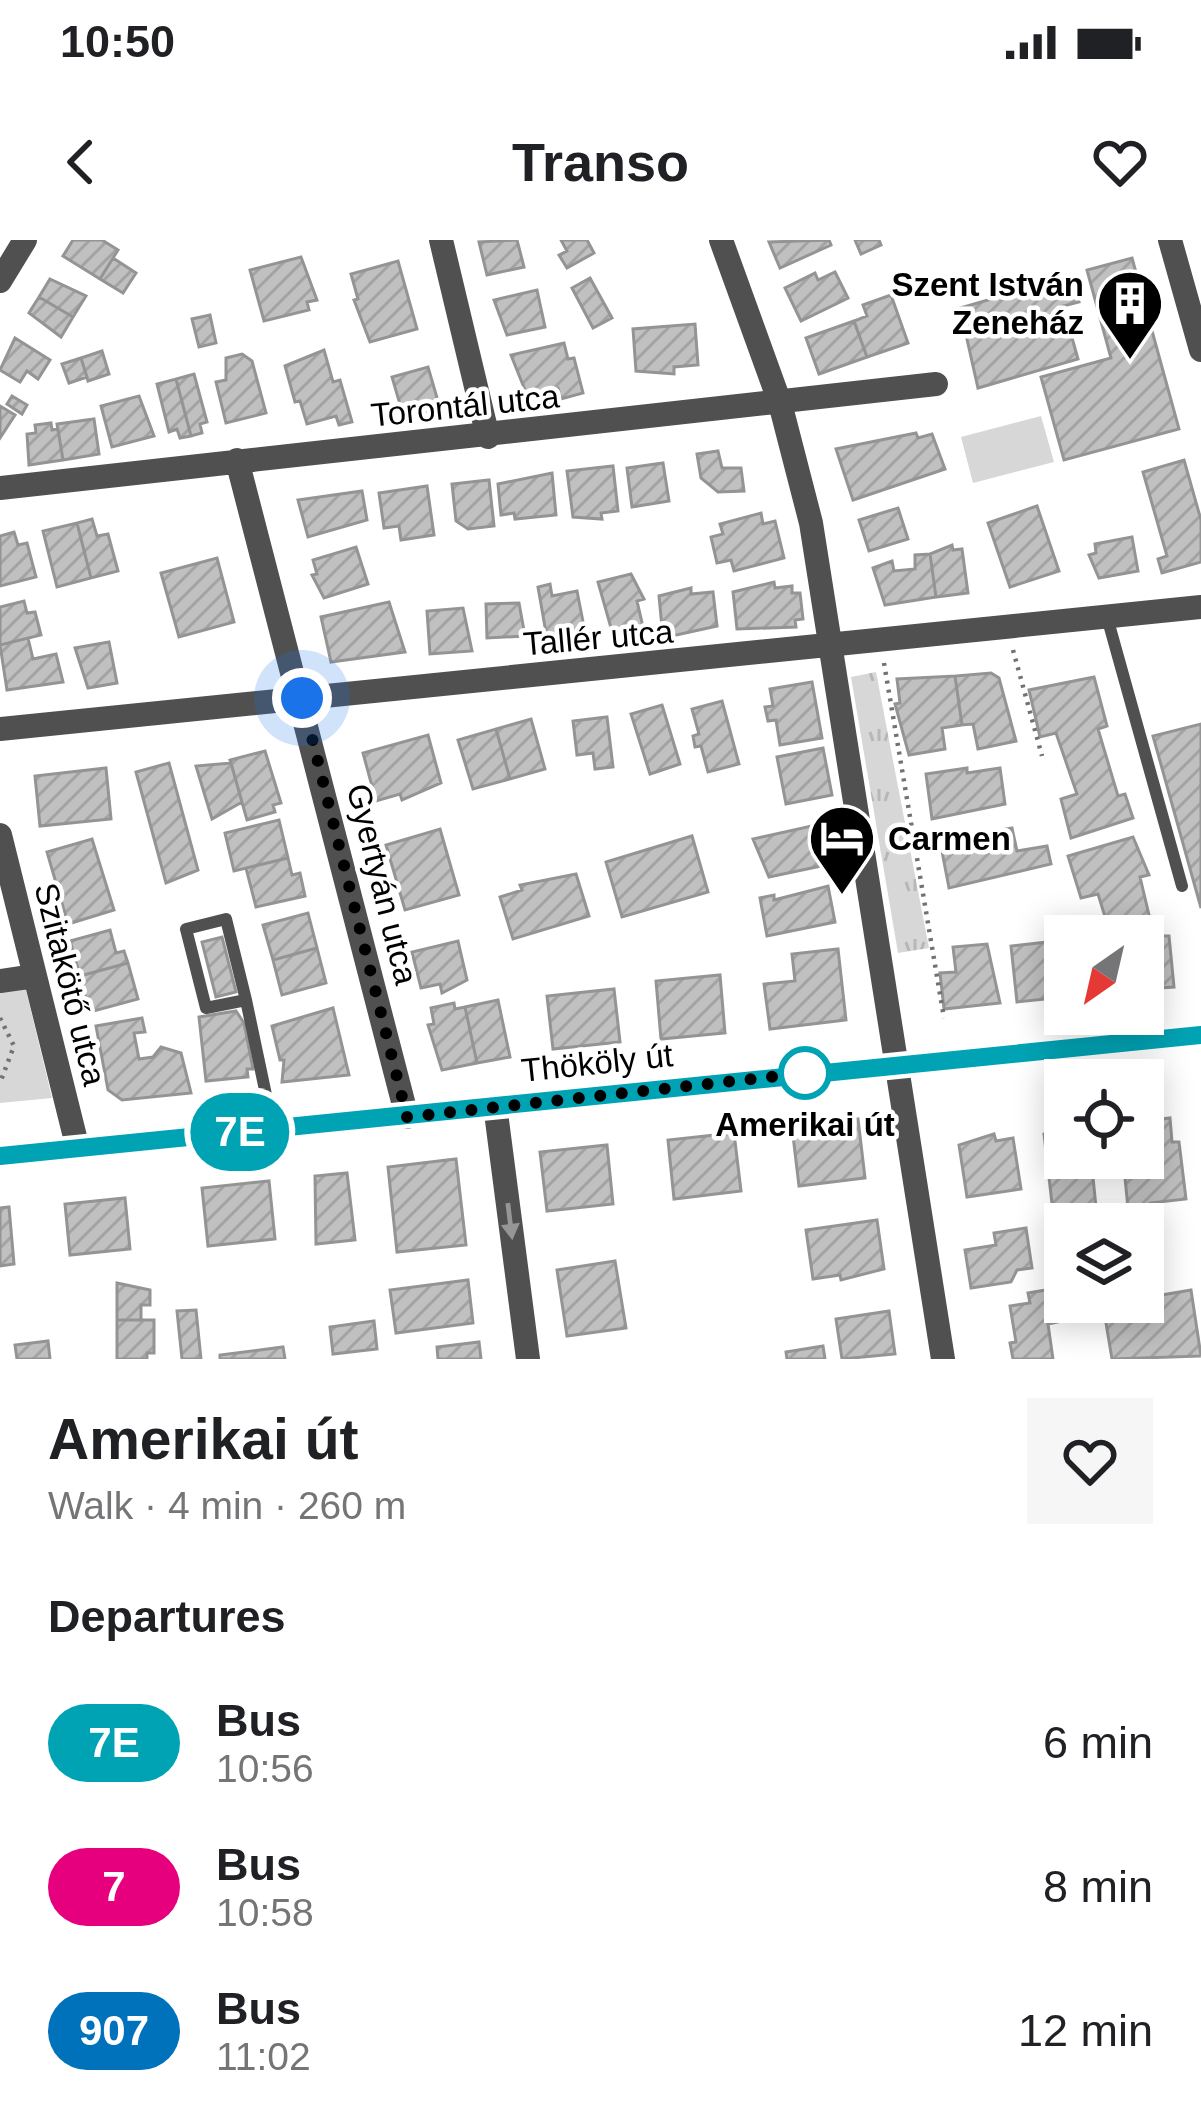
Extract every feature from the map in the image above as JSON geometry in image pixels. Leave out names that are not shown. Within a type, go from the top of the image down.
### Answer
[{"type":"main road","name":"Thököly út","points":[[0,1156],[1201,1035]]},
{"type":"street","points":[[0,281],[25,240]]},
{"type":"street","points":[[440,240],[488,437]]},
{"type":"street","points":[[722,240],[780,404],[812,523],[943,1359]]},
{"type":"street","points":[[1170,240],[1201,350]]},
{"type":"street","name":"Torontál utca","points":[[0,488],[936,384]]},
{"type":"street","name":"Gyertyán utca","points":[[237,460],[407,1117]]},
{"type":"street","name":"Tallér utca","points":[[0,730],[1201,607]]},
{"type":"street","name":"Szitakötő utca","points":[[0,836],[78,1149]]},
{"type":"street","points":[[0,981],[35,976]]},
{"type":"street","points":[[496,1106],[528,1359]]},
{"type":"lane","points":[[1107,617],[1182,886]]},
{"type":"lane","points":[[246,1000],[206,1008],[186,929],[226,919],[246,1000],[274,1129]]},
{"type":"path","points":[[1033,648],[1012,650],[1042,756]]},
{"type":"path","points":[[905,658],[883,660],[944,1018]]},
{"type":"path","points":[[0,1018],[14,1046],[0,1083]]},
{"type":"green space","points":[[1041,416],[1054,462],[973,483],[961,437]]},
{"type":"green space","points":[[876,672],[929,948],[898,953],[851,677]]},
{"type":"green space","points":[[24,982],[52,1098],[0,1103],[0,986]]},
{"type":"building","points":[[73,240],[102,240],[118,250],[100,279],[63,256]]},
{"type":"building","points":[[517,240],[524,267],[487,275],[479,242]]},
{"type":"building","points":[[561,240],[587,240],[594,253],[567,268],[559,255],[567,251]]},
{"type":"building","points":[[829,240],[831,245],[780,268],[769,242]]},
{"type":"building","points":[[855,240],[879,240],[881,245],[861,254]]},
{"type":"building","points":[[301,257],[317,300],[307,302],[309,310],[264,321],[250,270]]},
{"type":"building","points":[[113,258],[136,273],[123,293],[100,279]]},
{"type":"building","name":"Szent István Zeneház","points":[[1132,258],[1179,429],[1064,460],[1041,377],[1111,358],[1087,270]]},
{"type":"building","points":[[398,261],[417,329],[370,342],[354,300],[358,299],[351,274]]},
{"type":"building","points":[[835,272],[848,298],[801,321],[785,288],[815,273],[818,280]]},
{"type":"building","points":[[1072,276],[1079,302],[1063,306],[1078,359],[978,388],[960,308]]},
{"type":"building","points":[[590,278],[612,318],[593,328],[572,288]]},
{"type":"building","points":[[50,279],[86,296],[73,317],[39,297]]},
{"type":"building","points":[[537,290],[545,327],[507,335],[494,300]]},
{"type":"building","points":[[891,295],[908,343],[867,357],[854,321],[867,316],[863,305]]},
{"type":"building","points":[[39,297],[73,317],[61,337],[29,313]]},
{"type":"building","points":[[210,315],[216,343],[199,347],[192,319]]},
{"type":"building","points":[[854,321],[867,357],[819,374],[806,338]]},
{"type":"building","points":[[695,324],[698,365],[674,367],[674,374],[636,371],[633,329]]},
{"type":"building","points":[[15,338],[50,360],[38,379],[27,371],[20,382],[0,370]]},
{"type":"building","points":[[564,343],[568,359],[574,358],[583,393],[561,399],[558,388],[527,395],[511,355]]},
{"type":"building","points":[[324,350],[333,382],[340,380],[352,422],[339,425],[336,416],[307,424],[300,401],[295,402],[285,366]]},
{"type":"building","points":[[102,351],[109,374],[88,381],[81,358]]},
{"type":"building","points":[[242,354],[252,361],[266,413],[226,423],[216,382],[226,380],[226,358]]},
{"type":"building","points":[[81,358],[87,377],[69,383],[62,364]]},
{"type":"building","points":[[428,367],[440,408],[410,416],[408,409],[402,411],[392,377]]},
{"type":"building","points":[[194,374],[207,422],[200,424],[202,433],[191,436],[176,379]]},
{"type":"building","points":[[176,379],[191,436],[180,438],[177,429],[169,432],[157,384]]},
{"type":"building","points":[[12,396],[27,405],[22,414],[7,404]]},
{"type":"building","points":[[139,396],[154,436],[112,447],[101,406]]},
{"type":"building","points":[[0,406],[15,415],[0,438]]},
{"type":"building","points":[[94,419],[99,454],[63,460],[57,424]]},
{"type":"building","points":[[51,423],[52,430],[58,429],[63,460],[29,465],[27,434],[36,433],[35,425]]},
{"type":"building","points":[[916,433],[918,438],[932,434],[945,469],[853,500],[836,449]]},
{"type":"building","points":[[718,451],[722,468],[741,468],[744,491],[718,492],[701,478],[697,454]]},
{"type":"building","points":[[1184,460],[1201,520],[1201,562],[1162,573],[1158,559],[1167,556],[1143,472]]},
{"type":"building","points":[[663,463],[669,501],[632,507],[627,468]]},
{"type":"building","points":[[613,466],[618,511],[601,513],[602,519],[573,517],[567,471]]},
{"type":"building","points":[[552,473],[556,515],[515,519],[514,513],[501,515],[498,484]]},
{"type":"building","points":[[489,480],[494,526],[468,529],[456,521],[452,484]]},
{"type":"building","points":[[427,486],[434,535],[401,540],[399,526],[384,528],[379,493]]},
{"type":"building","points":[[362,491],[367,520],[308,537],[298,500]]},
{"type":"building","points":[[1037,506],[1059,571],[1010,587],[988,523]]},
{"type":"building","points":[[898,508],[908,539],[869,551],[859,520]]},
{"type":"building","points":[[761,513],[763,524],[775,521],[784,558],[734,571],[731,560],[717,563],[711,537],[723,534],[720,524]]},
{"type":"building","points":[[92,519],[97,536],[108,534],[118,571],[91,578],[77,523]]},
{"type":"building","points":[[77,523],[91,578],[57,587],[43,531]]},
{"type":"building","points":[[14,532],[18,545],[27,543],[36,577],[0,586],[0,536]]},
{"type":"building","points":[[1132,537],[1138,571],[1099,578],[1089,555],[1096,553],[1095,544]]},
{"type":"building","points":[[952,545],[953,550],[962,549],[968,593],[936,597],[930,554]]},
{"type":"building","points":[[356,547],[368,584],[324,598],[312,575],[317,574],[313,560]]},
{"type":"building","points":[[930,554],[936,597],[885,605],[873,568],[892,561],[894,571],[915,569],[915,555]]},
{"type":"building","points":[[217,558],[234,622],[179,637],[161,573]]},
{"type":"building","points":[[631,574],[644,599],[637,601],[643,627],[613,635],[598,582]]},
{"type":"building","points":[[774,582],[775,588],[792,586],[792,593],[800,593],[803,619],[795,620],[796,627],[737,629],[733,592]]},
{"type":"building","points":[[550,584],[552,596],[577,591],[586,637],[548,644],[538,587]]},
{"type":"building","points":[[691,588],[691,594],[713,592],[717,626],[663,638],[659,596]]},
{"type":"building","points":[[24,601],[27,613],[35,612],[41,635],[0,645],[0,607]]},
{"type":"building","points":[[389,602],[405,652],[331,662],[321,617]]},
{"type":"building","points":[[519,603],[525,636],[487,638],[486,604]]},
{"type":"building","points":[[463,608],[472,651],[430,654],[427,611]]},
{"type":"building","points":[[28,638],[33,659],[56,654],[63,682],[7,690],[0,645]]},
{"type":"building","points":[[109,642],[117,683],[88,688],[75,648]]},
{"type":"building","points":[[991,673],[999,678],[1016,741],[978,749],[973,724],[962,725],[955,676]]},
{"type":"building","points":[[955,676],[962,725],[942,728],[945,749],[909,755],[895,704],[900,703],[897,679]]},
{"type":"building","points":[[1094,677],[1107,726],[1098,729],[1118,796],[1125,794],[1133,818],[1071,838],[1061,799],[1077,794],[1056,733],[1040,737],[1029,690]]},
{"type":"building","points":[[812,682],[822,738],[780,745],[776,720],[768,721],[765,707],[773,706],[770,689]]},
{"type":"building","points":[[722,701],[739,764],[708,772],[701,746],[695,747],[693,736],[699,734],[692,709]]},
{"type":"building","points":[[662,705],[680,764],[650,774],[631,714]]},
{"type":"building","points":[[607,717],[613,767],[595,769],[593,753],[577,755],[573,721]]},
{"type":"building","points":[[531,719],[545,769],[510,779],[496,729]]},
{"type":"building","points":[[1201,724],[1201,908],[1153,736]]},
{"type":"building","points":[[496,729],[510,779],[473,789],[458,740]]},
{"type":"building","points":[[428,735],[441,783],[402,800],[400,794],[376,801],[363,753]]},
{"type":"building","points":[[823,748],[832,795],[786,804],[777,757]]},
{"type":"building","points":[[265,751],[281,803],[273,805],[275,812],[247,820],[230,760]]},
{"type":"building","points":[[169,763],[198,870],[166,883],[136,772]]},
{"type":"building","points":[[231,763],[242,802],[212,819],[196,766]]},
{"type":"building","points":[[106,768],[111,819],[40,826],[35,776]]},
{"type":"building","points":[[967,768],[967,773],[1000,768],[1005,804],[932,819],[926,774]]},
{"type":"building","points":[[279,820],[288,858],[234,871],[225,833]]},
{"type":"building","points":[[816,825],[821,866],[769,877],[753,839]]},
{"type":"building","points":[[1012,828],[1017,851],[1047,846],[1051,864],[949,888],[940,841]]},
{"type":"building","points":[[440,829],[459,895],[405,910],[386,845]]},
{"type":"building","points":[[692,836],[708,892],[622,917],[606,862]]},
{"type":"building","points":[[1133,837],[1149,875],[1140,877],[1149,915],[1104,915],[1098,894],[1081,898],[1068,856]]},
{"type":"building","points":[[92,839],[114,910],[68,924],[47,852]]},
{"type":"building","points":[[288,858],[292,875],[300,873],[305,896],[256,907],[246,868]]},
{"type":"building","points":[[576,874],[589,916],[513,939],[500,897],[522,890],[520,885]]},
{"type":"building","points":[[828,886],[835,922],[767,936],[760,898],[774,895],[774,900]]},
{"type":"building","points":[[308,913],[317,948],[273,960],[263,925]]},
{"type":"building","points":[[110,930],[116,953],[124,951],[128,963],[80,976],[70,941]]},
{"type":"building","points":[[1164,936],[1169,936],[1174,987],[1164,988]]},
{"type":"building","points":[[222,937],[236,992],[216,997],[202,942]]},
{"type":"building","points":[[458,941],[467,980],[442,993],[440,984],[421,988],[412,952]]},
{"type":"building","points":[[1044,942],[1044,999],[1017,1002],[1011,946]]},
{"type":"building","points":[[987,944],[1000,1003],[944,1009],[940,973],[956,972],[953,947]]},
{"type":"building","points":[[317,948],[326,983],[282,995],[273,960]]},
{"type":"building","points":[[838,949],[846,1020],[770,1029],[764,984],[795,981],[792,954]]},
{"type":"building","points":[[128,963],[138,999],[90,1012],[80,976]]},
{"type":"building","points":[[720,975],[725,1033],[661,1039],[656,981]]},
{"type":"building","points":[[614,989],[620,1042],[553,1049],[547,996]]},
{"type":"building","points":[[498,1000],[510,1057],[477,1063],[465,1007]]},
{"type":"building","points":[[454,1003],[455,1009],[465,1007],[477,1063],[442,1070],[428,1025],[434,1024],[431,1008]]},
{"type":"building","points":[[333,1008],[349,1075],[282,1082],[284,1060],[280,1060],[272,1026]]},
{"type":"building","points":[[236,1011],[244,1023],[253,1069],[247,1069],[248,1077],[206,1081],[199,1017]]},
{"type":"building","points":[[142,1018],[145,1032],[134,1033],[139,1059],[153,1057],[161,1047],[181,1053],[191,1093],[122,1100],[108,1090],[96,1026]]},
{"type":"building","points":[[1170,1118],[1172,1142],[1179,1142],[1186,1199],[1128,1203],[1125,1179],[1164,1179],[1164,1119]]},
{"type":"building","points":[[858,1119],[865,1178],[799,1186],[792,1127]]},
{"type":"building","points":[[734,1133],[741,1191],[674,1199],[668,1140]]},
{"type":"building","points":[[994,1134],[996,1141],[1013,1138],[1021,1189],[967,1197],[959,1145]]},
{"type":"building","points":[[607,1145],[613,1204],[547,1211],[540,1152]]},
{"type":"building","points":[[456,1159],[466,1245],[397,1252],[388,1167]]},
{"type":"building","points":[[347,1173],[355,1240],[316,1244],[315,1176]]},
{"type":"building","points":[[1049,1179],[1093,1179],[1096,1203],[1052,1203]]},
{"type":"building","points":[[269,1181],[275,1239],[208,1246],[202,1188]]},
{"type":"building","points":[[125,1198],[130,1249],[70,1255],[65,1204]]},
{"type":"building","points":[[9,1207],[14,1264],[0,1266],[0,1208]]},
{"type":"building","points":[[877,1220],[884,1269],[841,1280],[840,1275],[813,1279],[806,1230]]},
{"type":"building","points":[[1026,1228],[1032,1268],[1017,1270],[1011,1282],[971,1288],[965,1250],[996,1245],[994,1233]]},
{"type":"building","points":[[615,1261],[626,1328],[567,1336],[557,1270]]},
{"type":"building","points":[[468,1280],[473,1323],[396,1333],[390,1290]]},
{"type":"building","points":[[117,1283],[150,1290],[150,1305],[141,1305],[141,1320],[117,1320]]},
{"type":"building","points":[[1044,1290],[1044,1323],[1053,1323],[1048,1324],[1053,1359],[1013,1359],[1010,1343],[1016,1342],[1010,1306],[1030,1303],[1028,1293]]},
{"type":"building","points":[[1191,1290],[1201,1356],[1112,1359],[1106,1323],[1164,1323],[1164,1295]]},
{"type":"building","points":[[196,1310],[201,1359],[182,1359],[177,1311]]},
{"type":"building","points":[[889,1311],[895,1354],[842,1359],[836,1319]]},
{"type":"building","points":[[117,1320],[154,1320],[154,1353],[147,1353],[147,1359],[117,1359]]},
{"type":"building","points":[[374,1321],[377,1349],[333,1354],[330,1327]]},
{"type":"building","points":[[48,1341],[50,1359],[17,1359],[15,1345]]},
{"type":"building","points":[[479,1342],[481,1359],[438,1359],[437,1347]]},
{"type":"building","points":[[823,1346],[825,1359],[787,1359],[786,1352]]},
{"type":"building","points":[[283,1347],[285,1359],[220,1359],[220,1355]]},
{"type":"bus line","name":"7E","points":[[0,1156],[1201,1035]]},
{"type":"place","name":"Szent István Zeneház","points":[[1130,362]]},
{"type":"place","name":"Carmen","points":[[842,897]]},
{"type":"place","name":"Amerikai út","points":[[805,1073]]},
{"type":"route","points":[[302,698],[407,1117],[825,1071],[805,1073]]}]
